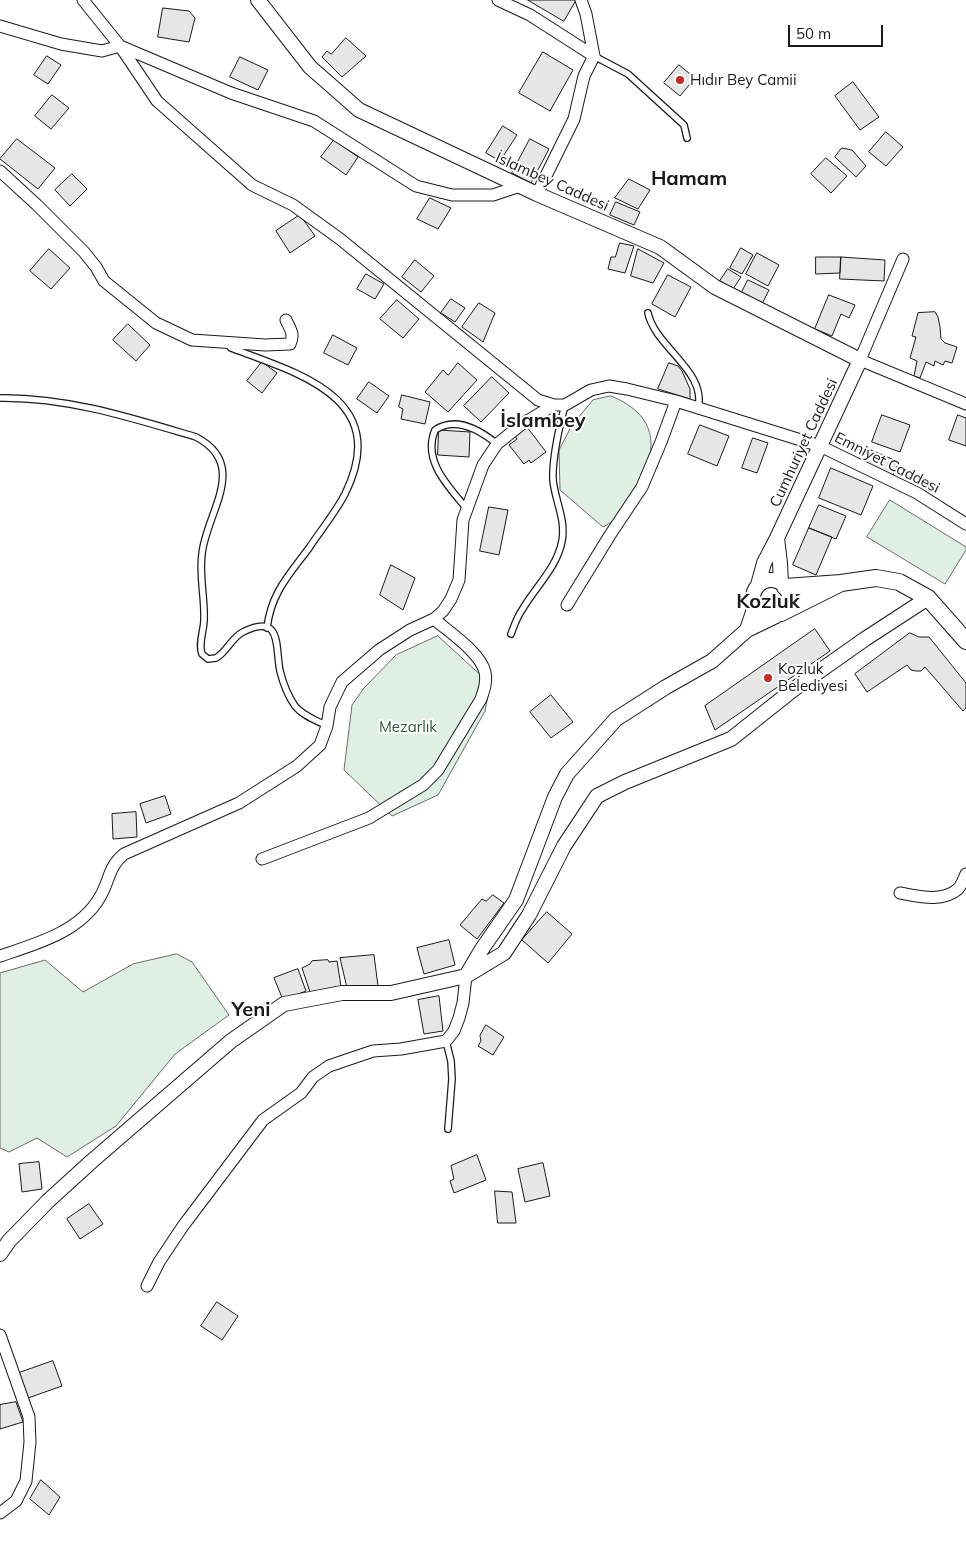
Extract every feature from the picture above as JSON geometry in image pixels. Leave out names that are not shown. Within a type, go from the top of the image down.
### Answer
[{"type":"main road","points":[[783,585],[841,583],[876,578],[898,582],[928,598],[966,641]]},
{"type":"main road","points":[[779,614],[841,583]]},
{"type":"street","points":[[82,0],[120,46],[157,101],[252,185],[293,205],[340,239],[538,400],[559,404]]},
{"type":"street","name":"İslambey Caddesi","points":[[258,0],[310,67],[359,110],[537,194],[660,247],[715,287],[860,360]]},
{"type":"street","points":[[498,0],[530,15],[594,56]]},
{"type":"street","points":[[537,194],[574,119],[584,76],[594,56],[586,14],[581,0]]},
{"type":"street","points":[[0,26],[61,44],[102,51],[120,46],[231,93],[314,121],[416,186],[452,195],[493,195],[520,186]]},
{"type":"street","points":[[0,171],[84,252],[104,281],[156,323],[192,340],[265,345],[290,344],[293,338],[286,320]]},
{"type":"street","points":[[903,259],[860,360],[966,404]]},
{"type":"street","name":"Cumhuriyet Caddesi","points":[[758,585],[764,563],[860,360]]},
{"type":"street","name":"Emniyet Caddesi","points":[[434,619],[451,599],[459,580],[463,520],[483,465],[497,444],[522,424],[559,404],[590,390],[608,386],[676,401],[820,446],[917,493],[966,524]]},
{"type":"street","points":[[567,605],[642,487],[662,442],[676,401]]},
{"type":"street","points":[[147,1286],[159,1262],[183,1226],[263,1120],[300,1093],[313,1077],[329,1066],[373,1051],[401,1049],[446,1041],[454,1031],[459,1018],[466,976],[516,900],[555,797],[566,774],[616,719],[666,687],[712,661],[747,630],[779,614],[788,604],[788,592],[783,585],[777,538]]},
{"type":"street","points":[[747,630],[753,612],[755,590],[758,585],[769,580],[783,585]]},
{"type":"street","points":[[0,1254],[9,1241],[48,1201],[224,1047],[284,1004],[342,993],[391,993],[466,976],[504,953],[530,915],[564,846],[598,796],[625,782],[731,739],[794,689],[928,598]]},
{"type":"street","points":[[753,602],[759,612],[770,616],[779,614]]},
{"type":"street","points":[[0,956],[44,941],[73,925],[95,905],[104,889],[110,869],[118,858],[124,854],[239,803],[297,766],[320,745],[327,726],[330,707],[342,682],[379,650],[410,630],[434,619],[471,651],[483,667],[485,674],[485,686],[481,699],[438,770],[423,785],[368,818],[262,859]]},
{"type":"street","points":[[900,893],[926,898],[942,897],[959,888],[966,874]]},
{"type":"street","points":[[0,1263],[9,1241]]},
{"type":"street","points":[[0,1335],[29,1418],[30,1442],[26,1481],[16,1501],[0,1514]]},
{"type":"lane","points":[[594,56],[628,74],[684,125],[687,138]]},
{"type":"lane","points":[[648,313],[654,330],[685,367],[698,388],[700,397],[698,408]]},
{"type":"lane","points":[[228,343],[231,348],[283,367],[336,398],[353,420],[357,435],[356,462],[346,492],[334,512],[278,590],[272,605],[267,628]]},
{"type":"lane","points":[[0,398],[38,399],[85,406],[196,437],[210,446],[220,460],[224,478],[223,487],[203,545],[201,564],[204,617],[201,650],[205,657],[216,658],[237,635],[262,626],[271,630],[277,639],[281,674],[286,690],[295,706],[306,716],[327,726]]},
{"type":"lane","points":[[511,634],[521,610],[544,580],[560,550],[562,541],[562,514],[553,479],[559,404]]},
{"type":"lane","points":[[467,509],[444,482],[433,461],[431,442],[435,430],[448,424],[469,426],[485,434],[497,444]]},
{"type":"lane","points":[[446,1041],[451,1061],[452,1079],[448,1129]]},
{"type":"green space","points":[[611,396],[628,405],[640,415],[647,426],[651,439],[647,466],[641,481],[620,514],[603,527],[560,490],[559,450],[572,425],[593,400]]},
{"type":"green space","points":[[890,500],[966,547],[945,584],[867,537]]},
{"type":"green space","name":"Mezarlık","points":[[438,636],[487,681],[488,696],[485,711],[438,795],[392,816],[344,770],[352,705],[364,688],[396,655]]},
{"type":"green space","points":[[177,954],[192,962],[229,1015],[175,1054],[116,1126],[67,1157],[37,1138],[9,1152],[0,1148],[0,973],[45,960],[83,992],[133,964]]},
{"type":"building","points":[[528,0],[576,0],[564,21]]},
{"type":"building","points":[[163,8],[189,11],[195,18],[189,42],[158,37]]},
{"type":"building","points":[[346,38],[366,56],[342,77],[322,57],[327,51],[331,54]]},
{"type":"building","points":[[543,52],[573,70],[550,111],[519,93]]},
{"type":"building","points":[[47,56],[61,65],[48,84],[34,75]]},
{"type":"building","points":[[240,57],[268,70],[258,90],[230,77]]},
{"type":"building","name":"Hıdır Bey Camii","points":[[679,65],[695,78],[680,96],[664,83]]},
{"type":"building","points":[[853,82],[879,117],[860,130],[835,96]]},
{"type":"building","points":[[52,95],[69,108],[51,129],[35,116]]},
{"type":"building","points":[[503,126],[517,135],[500,161],[486,153]]},
{"type":"building","points":[[886,132],[903,147],[886,166],[869,152]]},
{"type":"building","points":[[17,139],[55,168],[38,189],[0,159]]},
{"type":"building","points":[[530,139],[549,149],[531,183],[512,173]]},
{"type":"building","points":[[334,140],[358,157],[346,175],[321,157]]},
{"type":"building","points":[[842,148],[852,150],[866,166],[856,177],[835,157]]},
{"type":"building","points":[[826,158],[847,176],[831,193],[811,174]]},
{"type":"building","points":[[72,174],[87,189],[70,206],[55,190]]},
{"type":"building","points":[[629,179],[650,190],[638,209],[615,198]]},
{"type":"building","points":[[430,198],[451,208],[438,229],[417,219]]},
{"type":"building","points":[[616,202],[640,212],[634,225],[610,215]]},
{"type":"building","points":[[300,215],[315,236],[290,253],[276,231]]},
{"type":"building","points":[[620,243],[634,246],[625,273],[608,269],[611,257],[615,257]]},
{"type":"building","points":[[741,248],[753,255],[742,274],[730,268]]},
{"type":"building","points":[[49,249],[70,268],[51,289],[30,271]]},
{"type":"building","points":[[638,249],[664,263],[653,283],[631,276]]},
{"type":"building","points":[[757,253],[779,265],[768,286],[746,274]]},
{"type":"building","points":[[816,257],[841,257],[840,273],[816,274]]},
{"type":"building","points":[[841,257],[885,260],[884,281],[840,279]]},
{"type":"building","points":[[415,260],[434,276],[421,292],[402,277]]},
{"type":"building","points":[[728,269],[741,277],[733,289],[720,281]]},
{"type":"building","points":[[366,274],[384,284],[375,299],[357,289]]},
{"type":"building","points":[[668,275],[691,287],[675,317],[652,304]]},
{"type":"building","points":[[748,280],[769,290],[762,304],[741,294]]},
{"type":"building","points":[[829,295],[855,305],[849,318],[841,314],[832,336],[815,329]]},
{"type":"building","points":[[451,299],[465,308],[455,322],[441,313]]},
{"type":"building","points":[[397,300],[419,319],[403,338],[380,319]]},
{"type":"building","points":[[479,303],[495,313],[483,342],[462,327]]},
{"type":"building","points":[[935,312],[938,317],[941,339],[945,343],[957,347],[952,363],[945,361],[943,365],[935,361],[934,366],[926,362],[920,378],[914,376],[917,361],[910,358],[916,337],[912,336],[918,313]]},
{"type":"building","points":[[128,324],[150,345],[136,361],[113,340]]},
{"type":"building","points":[[333,335],[357,348],[348,365],[324,353]]},
{"type":"building","points":[[262,362],[277,373],[262,393],[247,381]]},
{"type":"building","points":[[458,363],[477,380],[448,412],[425,392],[443,370],[448,375]]},
{"type":"building","points":[[669,363],[678,366],[682,371],[690,389],[690,399],[658,389]]},
{"type":"building","points":[[492,377],[509,393],[481,422],[464,406]]},
{"type":"building","points":[[369,382],[389,396],[377,413],[357,399]]},
{"type":"building","points":[[402,395],[430,402],[425,424],[401,419],[403,409],[399,407]]},
{"type":"building","points":[[882,415],[910,425],[900,452],[872,442]]},
{"type":"building","points":[[958,415],[966,418],[966,446],[949,440]]},
{"type":"building","points":[[700,425],[729,436],[717,466],[688,454]]},
{"type":"building","points":[[527,427],[546,452],[531,463],[529,460],[524,464],[509,445],[517,439],[515,436]]},
{"type":"building","points":[[439,430],[470,432],[469,457],[438,455]]},
{"type":"building","points":[[753,438],[768,443],[757,473],[742,468]]},
{"type":"building","points":[[871,450],[899,462],[893,475],[865,463]]},
{"type":"building","points":[[831,468],[873,486],[861,515],[819,498]]},
{"type":"building","points":[[819,505],[846,516],[836,539],[809,528]]},
{"type":"building","points":[[489,507],[508,510],[499,555],[480,551]]},
{"type":"building","points":[[809,528],[832,537],[816,575],[793,565]]},
{"type":"building","points":[[391,565],[415,578],[403,610],[380,595]]},
{"type":"building","name":"Kozluk Belediyesi","points":[[815,629],[830,651],[715,730],[705,706]]},
{"type":"building","points":[[910,633],[919,637],[929,637],[966,683],[966,708],[963,711],[925,667],[921,671],[916,671],[911,670],[907,665],[867,692],[855,674]]},
{"type":"building","points":[[551,695],[573,722],[551,738],[530,712]]},
{"type":"building","points":[[165,796],[171,814],[146,823],[140,804]]},
{"type":"building","points":[[136,812],[137,837],[113,839],[112,814]]},
{"type":"building","points":[[493,895],[504,903],[477,939],[460,925],[482,899],[486,901]]},
{"type":"building","points":[[547,912],[572,934],[548,963],[522,940]]},
{"type":"building","points":[[449,940],[455,965],[424,974],[417,948]]},
{"type":"building","points":[[374,955],[378,986],[347,988],[340,958]]},
{"type":"building","points":[[328,960],[329,962],[337,961],[341,986],[310,992],[302,968],[312,961]]},
{"type":"building","points":[[298,969],[306,991],[283,1000],[274,978]]},
{"type":"building","points":[[439,996],[443,1031],[424,1034],[418,1000]]},
{"type":"building","points":[[486,1025],[504,1037],[493,1055],[478,1046],[481,1041],[480,1036]]},
{"type":"building","points":[[477,1155],[486,1180],[454,1193],[450,1181],[454,1179],[451,1166]]},
{"type":"building","points":[[39,1162],[42,1189],[22,1192],[19,1164]]},
{"type":"building","points":[[543,1163],[550,1196],[525,1202],[518,1169]]},
{"type":"building","points":[[495,1191],[512,1192],[516,1223],[498,1223]]},
{"type":"building","points":[[89,1204],[103,1224],[80,1239],[67,1219]]},
{"type":"building","points":[[217,1302],[238,1316],[222,1340],[201,1326]]},
{"type":"building","points":[[53,1361],[62,1386],[28,1398],[19,1373]]},
{"type":"building","points":[[16,1402],[23,1422],[0,1429],[0,1405]]},
{"type":"building","points":[[41,1480],[60,1497],[49,1515],[30,1499]]},
{"type":"place","name":"Hıdır Bey Camii","points":[[680,80]]},
{"type":"place","name":"Kozluk Belediyesi","points":[[768,678]]},
{"type":"district","name":"Hamam","points":[[689,179]]},
{"type":"district","name":"İslambey","points":[[543,421]]},
{"type":"district","name":"Kozluk","points":[[768,602]]},
{"type":"district","name":"Yeni","points":[[251,1010]]}]
